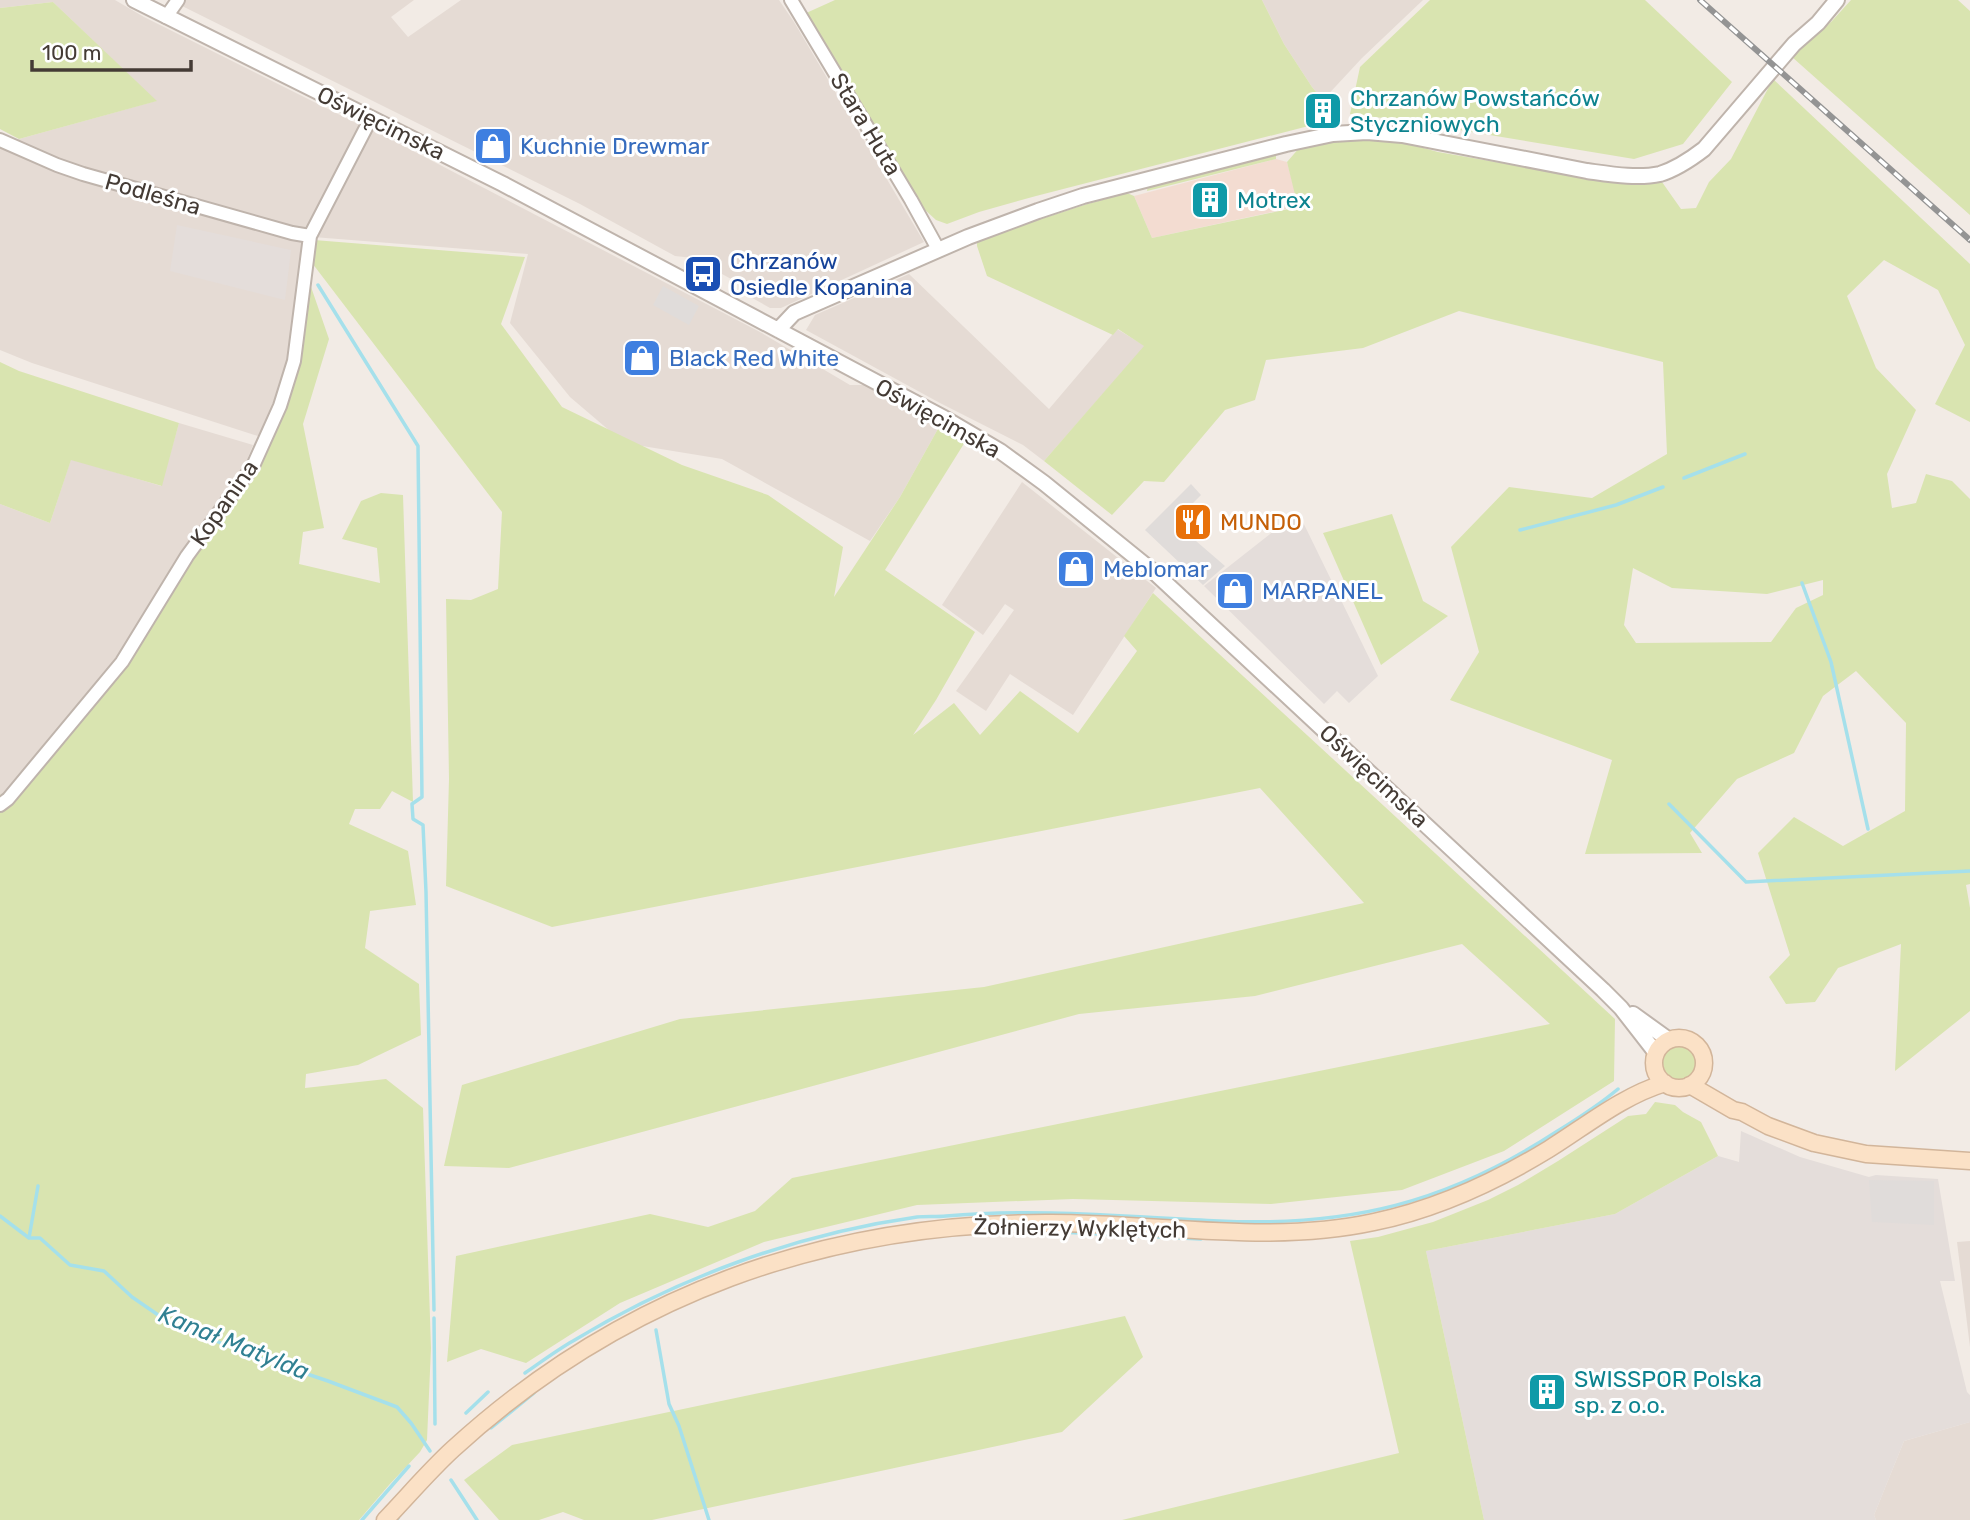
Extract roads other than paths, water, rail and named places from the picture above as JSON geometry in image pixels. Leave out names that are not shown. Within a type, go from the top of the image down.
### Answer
[{"type":"main road","points":[[1703,1071],[1690,1086],[1677,1088],[1665,1083],[1656,1073],[1655,1060],[1661,1045],[1669,1040],[1685,1038],[1699,1047],[1703,1055],[1706,1078],[1742,1112]]},
{"type":"main road","name":"Żołnierzy Wyklętych","points":[[1621,1102],[1655,1060]]},
{"type":"main road","name":"Żołnierzy Wyklętych","points":[[385,1520],[454,1448],[517,1395],[580,1351],[671,1302],[742,1272],[783,1259],[875,1237],[965,1225],[1055,1223],[1286,1233],[1375,1222],[1434,1206],[1482,1186],[1550,1149],[1621,1102],[1665,1083]]},
{"type":"main road","points":[[1690,1086],[1733,1110],[1788,1134],[1841,1150],[1970,1161]]},
{"type":"street","name":"Oświęcimska","points":[[135,0],[503,184],[944,418],[1000,451],[1092,520],[1181,597],[1621,1008],[1655,1060]]},
{"type":"street","points":[[166,17],[178,0]]},
{"type":"street","name":"Stara Huta","points":[[791,0],[938,249]]},
{"type":"street","points":[[778,330],[794,313],[938,249],[1026,215],[1083,196],[1333,134],[1367,132],[1402,135],[1587,171],[1659,174],[1692,159],[1704,149],[1794,44],[1818,23],[1837,0]]},
{"type":"street","name":"Kopanina","points":[[0,805],[8,799],[122,662],[187,556],[253,467],[280,406],[294,361],[310,236],[371,118]]},
{"type":"street","name":"Podleśna","points":[[0,140],[83,174],[310,236]]},
{"type":"street","name":"Oświęcimska","points":[[1621,1008],[1669,1040]]},
{"type":"waterway","points":[[318,285],[418,446],[422,797],[412,804],[413,819],[423,825],[426,892],[434,1310]]},
{"type":"waterway","points":[[1684,478],[1745,454]]},
{"type":"waterway","points":[[1520,530],[1616,505],[1663,487]]},
{"type":"waterway","points":[[1802,583],[1831,662],[1868,829]]},
{"type":"waterway","points":[[1669,804],[1746,882],[1970,871]]},
{"type":"waterway","points":[[525,1373],[567,1345],[654,1297],[739,1262],[827,1235],[917,1217],[980,1214],[1048,1213],[1266,1222],[1354,1214],[1436,1193],[1476,1177],[1556,1132],[1618,1089]]},
{"type":"waterway","points":[[29,1238],[38,1186]]},
{"type":"waterway","name":"Kanał Matylda","points":[[0,1216],[29,1238],[40,1238],[70,1265],[104,1271],[132,1297],[164,1319],[242,1352],[397,1407],[430,1451]]},
{"type":"waterway","points":[[1039,1231],[1201,1239]]},
{"type":"waterway","points":[[434,1318],[435,1424]]},
{"type":"waterway","points":[[656,1330],[669,1404],[679,1426],[709,1520]]},
{"type":"waterway","points":[[466,1413],[488,1392]]},
{"type":"waterway","points":[[491,1428],[534,1393]]},
{"type":"waterway","points":[[362,1520],[409,1466]]},
{"type":"waterway","name":"Kanał Matylda","points":[[451,1480],[477,1520]]},
{"type":"railway","points":[[1700,0],[1970,240]]},
{"type":"place","name":"Chrzanów Powstańców Styczniowych","points":[[1323,111]]},
{"type":"place","name":"Kuchnie Drewmar","points":[[493,146]]},
{"type":"place","name":"Motrex","points":[[1210,200]]},
{"type":"place","name":"Chrzanów Osiedle Kopanina","points":[[703,274]]},
{"type":"place","name":"Black Red White","points":[[642,358]]},
{"type":"place","name":"MUNDO","points":[[1193,522]]},
{"type":"place","name":"Meblomar","points":[[1076,569]]},
{"type":"place","name":"MARPANEL","points":[[1235,591]]},
{"type":"place","name":"SWISSPOR Polska sp. z o.o.","points":[[1547,1392]]}]
